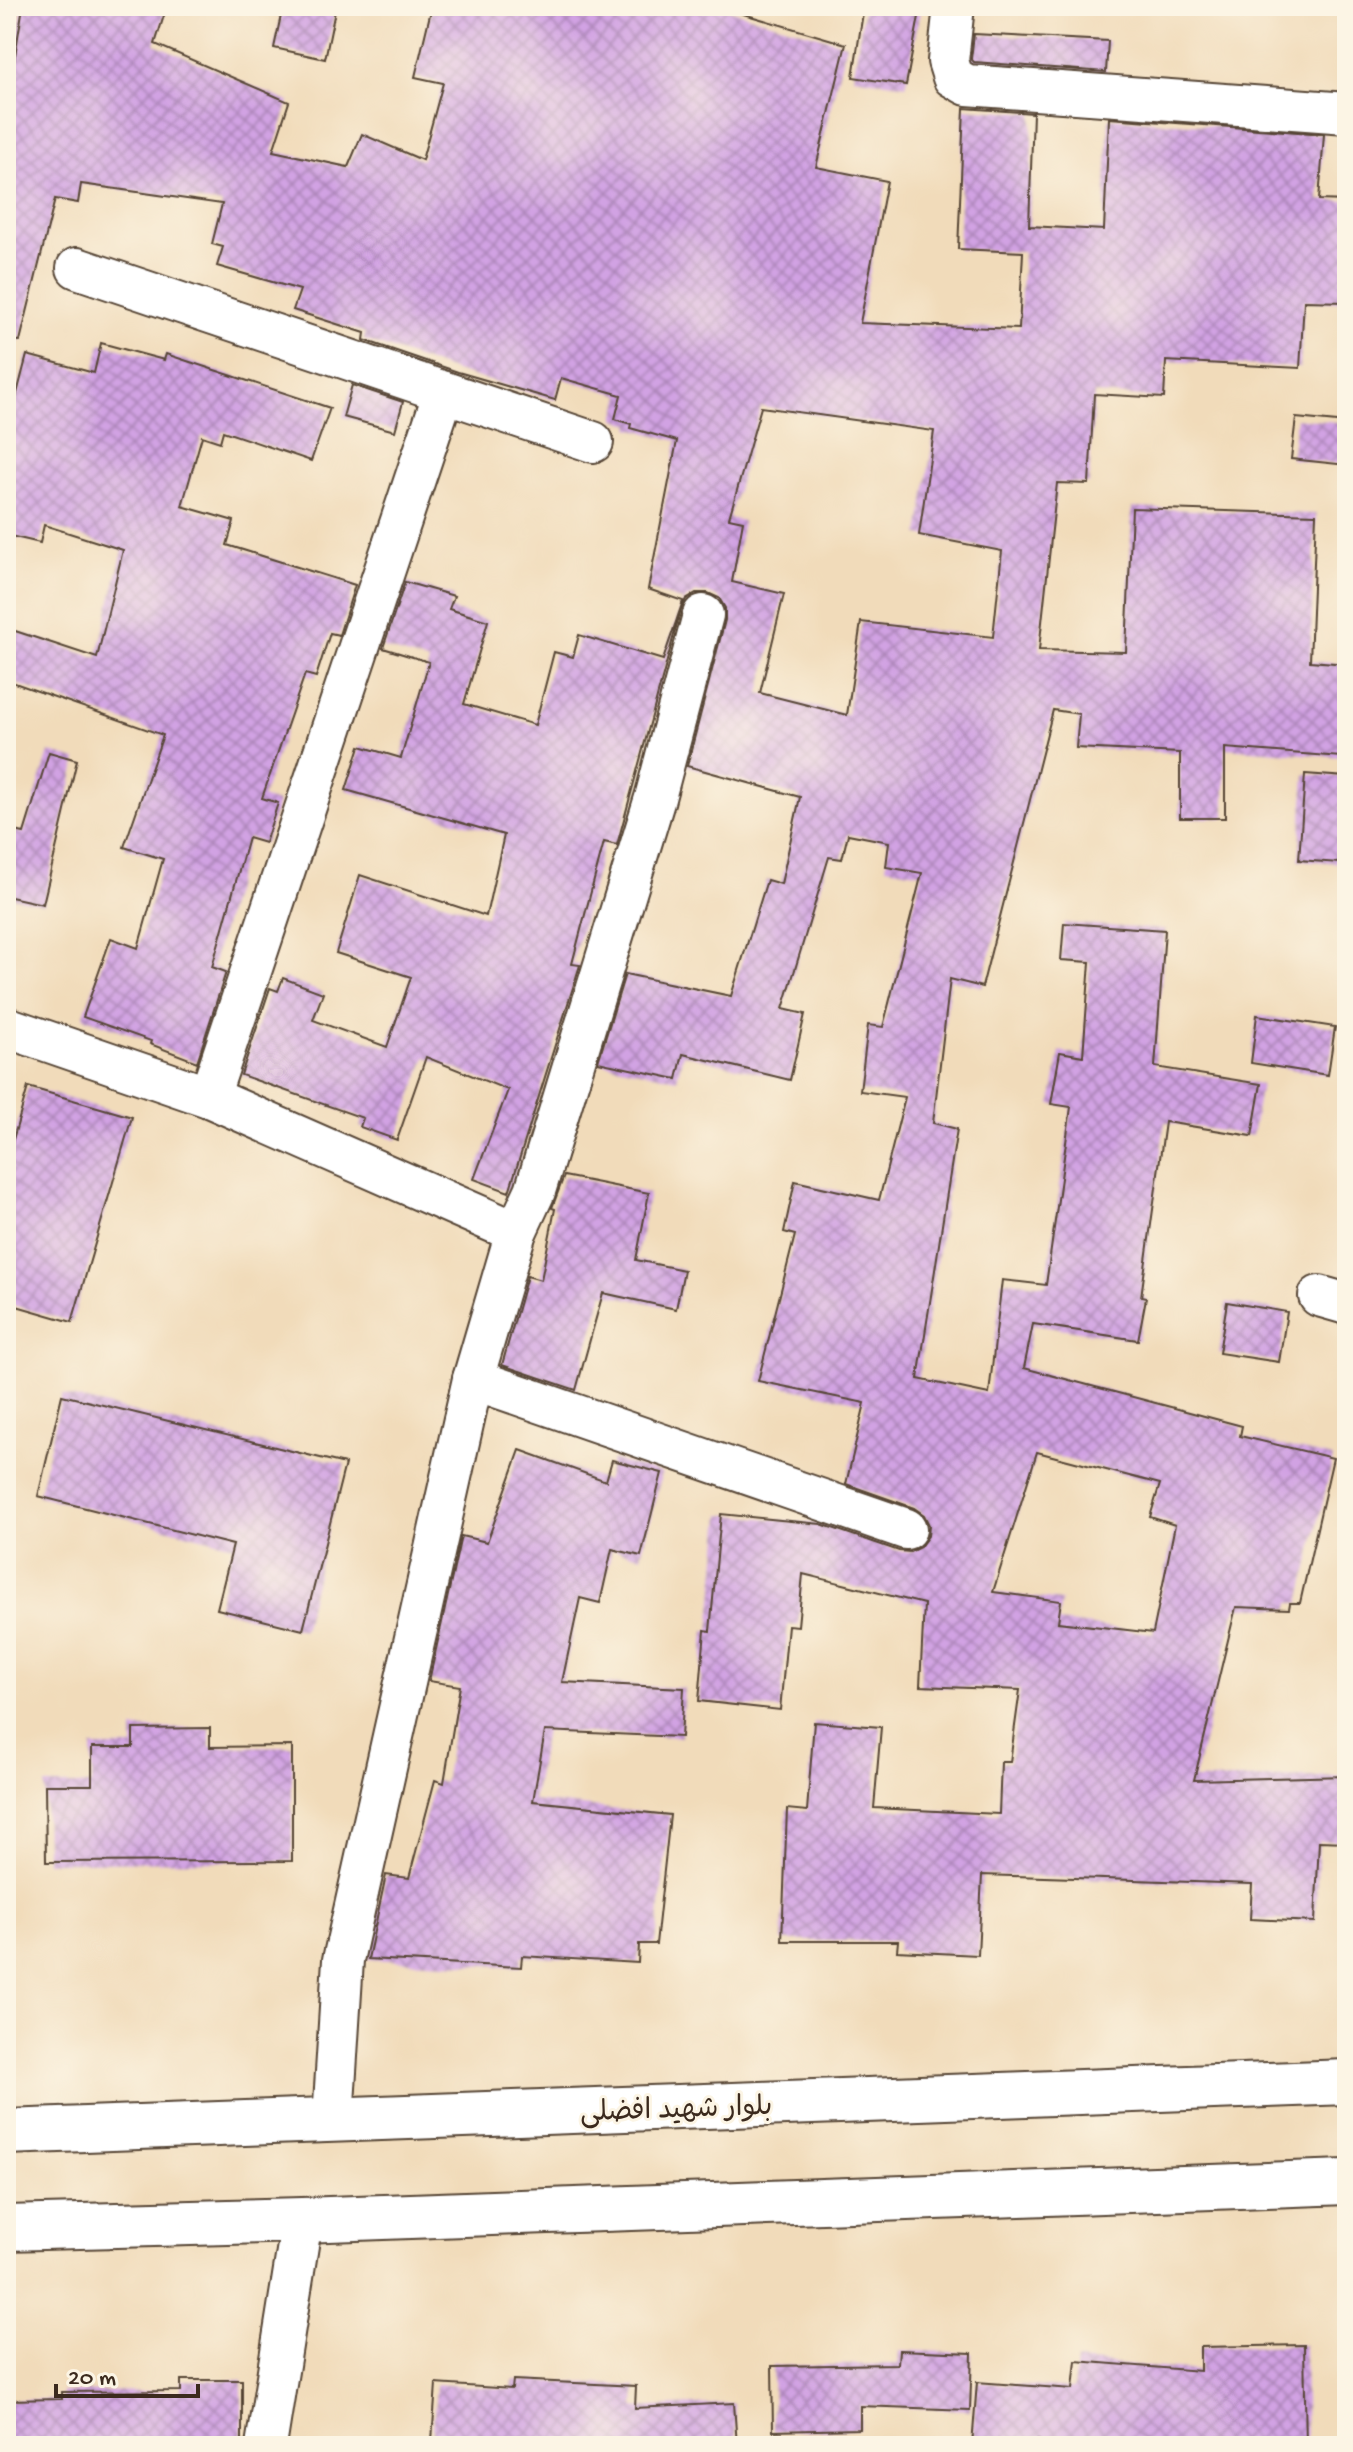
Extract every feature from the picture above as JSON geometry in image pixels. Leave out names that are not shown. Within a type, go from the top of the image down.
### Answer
[{"type":"main road","name":"بلوار شهید افضلی","points":[[6,2132],[1347,2082]]},
{"type":"main road","points":[[6,2228],[1347,2182]]},
{"type":"street","points":[[954,6],[948,61],[953,77],[967,85],[1347,113]]},
{"type":"street","points":[[77,268],[593,442]]},
{"type":"street","points":[[209,1097],[444,392]]},
{"type":"street","points":[[333,2120],[343,1960],[473,1379],[516,1232],[535,1191],[655,798],[703,615]]},
{"type":"street","points":[[6,1027],[209,1097],[516,1232]]},
{"type":"street","points":[[473,1379],[906,1529]]},
{"type":"street","points":[[266,2446],[302,2220]]},
{"type":"building","points":[[23,6],[167,6],[155,44],[289,102],[273,151],[348,167],[362,134],[422,160],[443,83],[415,77],[432,6],[543,6],[588,16],[591,6],[716,6],[846,44],[816,167],[887,181],[860,323],[1019,329],[1023,252],[958,249],[964,108],[1033,113],[1029,226],[1104,230],[1109,118],[1324,134],[1319,200],[1347,201],[1347,302],[1304,301],[1300,368],[1166,361],[1164,398],[1094,394],[1089,484],[1057,483],[1039,650],[1126,652],[1132,508],[1316,514],[1310,661],[1347,664],[1341,757],[1225,748],[1225,818],[1180,818],[1180,753],[1076,748],[1079,714],[1053,710],[982,987],[950,979],[933,1123],[957,1129],[918,1379],[989,1394],[1002,1280],[1046,1285],[1071,1107],[1051,1104],[1060,1052],[1083,1056],[1090,962],[1061,960],[1064,923],[1165,930],[1155,1067],[1261,1084],[1252,1136],[1165,1122],[1141,1297],[1146,1298],[1138,1340],[1033,1324],[1024,1368],[1242,1426],[1240,1436],[1333,1458],[1300,1603],[1290,1603],[1289,1609],[1236,1607],[1194,1780],[1347,1776],[1347,1842],[1319,1841],[1315,1922],[1250,1919],[1252,1884],[982,1875],[978,1955],[897,1951],[898,1941],[782,1941],[787,1809],[807,1811],[814,1722],[881,1727],[874,1808],[999,1814],[1001,1762],[1010,1762],[1020,1690],[920,1686],[924,1604],[803,1574],[798,1626],[788,1625],[780,1710],[699,1701],[705,1630],[710,1631],[721,1514],[821,1524],[899,1551],[910,1552],[920,1547],[928,1536],[929,1525],[924,1515],[914,1508],[846,1484],[865,1403],[758,1381],[795,1235],[784,1232],[795,1181],[879,1200],[905,1097],[860,1091],[868,1025],[883,1027],[922,873],[886,867],[889,842],[848,834],[842,859],[829,857],[783,1009],[805,1014],[790,1080],[683,1054],[677,1079],[598,1062],[625,974],[731,996],[767,880],[781,884],[800,797],[687,766],[725,620],[725,608],[719,598],[708,593],[696,593],[686,599],[681,609],[617,845],[604,842],[572,964],[580,965],[509,1192],[474,1179],[508,1090],[426,1057],[397,1140],[360,1127],[363,1118],[241,1075],[270,988],[278,991],[283,978],[323,993],[313,1020],[387,1047],[411,977],[336,953],[360,875],[486,916],[504,835],[346,790],[360,746],[401,758],[429,662],[383,648],[405,582],[454,596],[449,609],[488,621],[464,704],[535,725],[554,652],[573,657],[579,635],[663,660],[683,601],[648,589],[677,441],[630,428],[631,424],[615,419],[621,395],[561,378],[555,400],[364,340],[365,333],[293,310],[300,290],[217,266],[223,247],[212,244],[222,204],[81,184],[78,203],[55,199],[20,341],[6,340],[6,111]],"holes":[[[761,407],[934,431],[919,535],[1002,551],[993,637],[861,622],[847,715],[760,693],[784,594],[732,582],[743,521],[729,518]],[[1037,1452],[1160,1484],[1150,1517],[1175,1525],[1153,1633],[1058,1622],[1061,1601],[993,1592]]]},
{"type":"building","points":[[283,6],[336,6],[325,59],[274,48]]},
{"type":"building","points":[[864,6],[921,6],[906,85],[853,77]]},
{"type":"building","points":[[974,34],[1108,41],[1106,72],[974,62],[971,59]]},
{"type":"building","points":[[101,343],[164,360],[166,354],[330,408],[311,461],[223,431],[220,442],[202,436],[182,506],[234,521],[227,545],[355,585],[339,635],[330,633],[316,677],[305,674],[262,798],[278,803],[265,843],[248,838],[212,967],[226,972],[197,1062],[150,1044],[151,1041],[83,1017],[111,938],[138,948],[163,859],[124,847],[163,735],[6,680],[6,628],[97,658],[123,550],[44,525],[40,543],[6,535],[6,436],[27,355],[94,373]]},
{"type":"building","points":[[352,385],[403,402],[395,431],[343,417]]},
{"type":"building","points":[[1296,418],[1347,423],[1347,465],[1291,459]]},
{"type":"building","points":[[49,752],[77,760],[43,904],[6,896],[6,829],[24,833]]},
{"type":"building","points":[[1305,774],[1346,777],[1339,863],[1299,860]]},
{"type":"building","points":[[1257,1015],[1335,1027],[1328,1075],[1251,1063]]},
{"type":"building","points":[[28,1087],[132,1117],[72,1322],[6,1303],[6,1164]]},
{"type":"building","points":[[564,1176],[649,1193],[636,1260],[684,1270],[676,1309],[603,1293],[576,1390],[502,1365],[527,1276],[541,1280],[555,1209],[552,1208]]},
{"type":"building","points":[[1227,1302],[1287,1312],[1279,1362],[1219,1353]]},
{"type":"building","points":[[62,1395],[345,1464],[303,1630],[217,1609],[233,1545],[38,1496]]},
{"type":"building","points":[[520,1450],[606,1481],[612,1460],[662,1473],[641,1556],[612,1549],[600,1603],[580,1598],[562,1682],[684,1688],[681,1737],[545,1731],[533,1801],[670,1815],[656,1944],[639,1944],[638,1963],[522,1956],[521,1967],[368,1959],[386,1875],[409,1878],[435,1780],[444,1783],[460,1686],[429,1681],[461,1536],[487,1542]]},
{"type":"building","points":[[210,1728],[210,1747],[292,1746],[292,1861],[46,1862],[45,1785],[92,1785],[92,1747],[133,1747],[133,1729]]},
{"type":"building","points":[[1304,2345],[1306,2446],[1102,2446],[1030,2440],[1030,2446],[972,2446],[977,2382],[1073,2389],[1076,2361],[1200,2371],[1200,2347]]},
{"type":"building","points":[[899,2350],[972,2353],[970,2410],[860,2406],[860,2429],[773,2431],[772,2366],[898,2364]]},
{"type":"building","points":[[181,2380],[242,2380],[242,2446],[6,2446],[6,2400],[62,2399],[62,2392],[181,2391]]},
{"type":"building","points":[[513,2380],[636,2386],[635,2408],[734,2403],[737,2446],[486,2446],[432,2442],[436,2384],[512,2389]]}]
